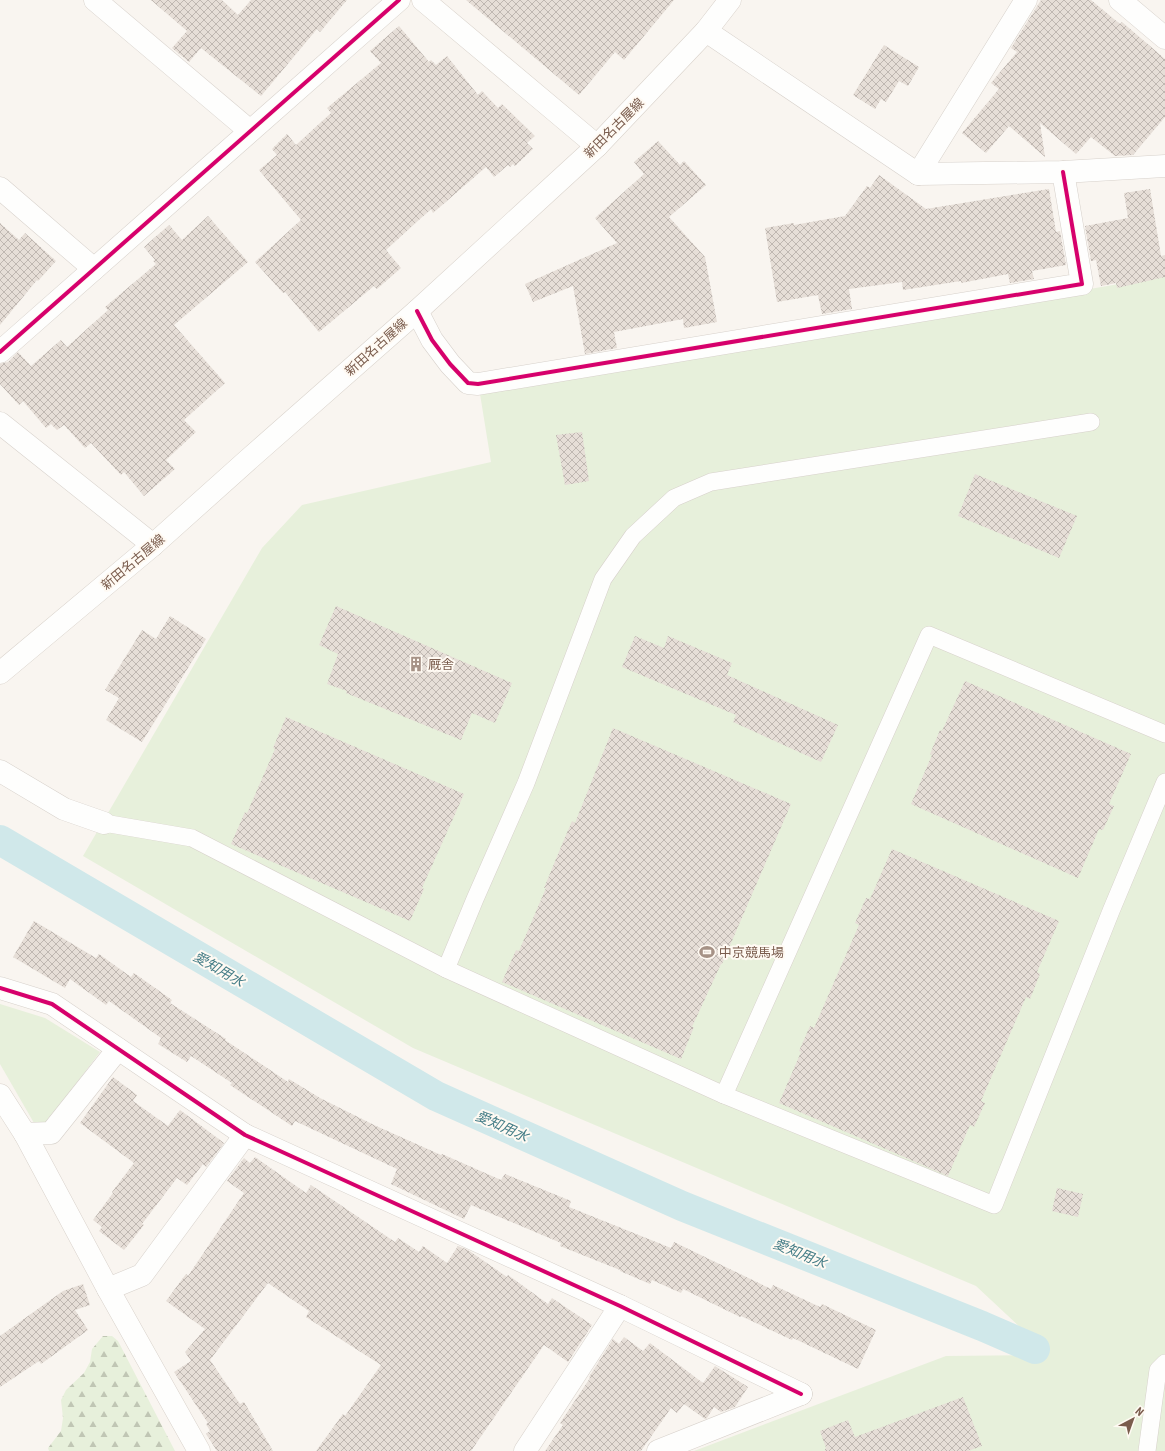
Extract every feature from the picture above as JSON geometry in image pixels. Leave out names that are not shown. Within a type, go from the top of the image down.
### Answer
[{"type":"street","points":[[95,0],[250,131]]},
{"type":"street","points":[[0,352],[399,0]]},
{"type":"street","points":[[423,0],[597,146]]},
{"type":"street","name":"新田名古屋線","points":[[0,673],[153,545],[417,311],[597,146],[706,31],[730,0]]},
{"type":"street","points":[[918,174],[1026,0]]},
{"type":"street","points":[[1120,0],[1165,38]]},
{"type":"street","points":[[706,31],[918,174],[1063,172],[1165,166]]},
{"type":"street","points":[[417,311],[432,340],[450,364],[468,383],[478,384],[1082,284],[1063,172]]},
{"type":"street","points":[[0,188],[94,269]]},
{"type":"street","points":[[0,423],[153,545]]},
{"type":"street","points":[[0,771],[64,809],[104,823]]},
{"type":"street","points":[[0,988],[52,1004],[245,1135],[620,1306],[801,1394],[658,1451]]},
{"type":"street","points":[[25,1134],[52,1133],[118,1048]]},
{"type":"street","points":[[0,1095],[25,1134],[108,1289],[199,1451]]},
{"type":"street","points":[[108,1289],[142,1275],[245,1135]]},
{"type":"street","points":[[526,1451],[620,1306]]},
{"type":"lane","points":[[446,969],[526,783],[603,579],[633,536],[674,498],[711,482],[1091,422]]},
{"type":"lane","points":[[724,1095],[929,635],[1165,734]]},
{"type":"lane","points":[[104,823],[192,838],[446,969],[724,1095],[994,1205],[1110,911],[1165,782]]},
{"type":"lane","points":[[1147,1451],[1158,1370],[1165,1363]]},
{"type":"green space","name":"中京競馬場","points":[[1165,276],[1165,1451],[694,1451],[946,1356],[1033,1355],[1037,1343],[976,1286],[413,1048],[83,856],[262,548],[302,505],[491,462],[480,394]]},
{"type":"green space","points":[[0,1004],[45,1018],[100,1052],[47,1122],[34,1123],[0,1064]]},
{"type":"green space","points":[[103,1336],[112,1336],[118,1341],[175,1451],[49,1451],[48,1448],[61,1431],[63,1418],[61,1400],[66,1390],[84,1373],[90,1362],[92,1349]]},
{"type":"building","points":[[151,0],[222,0],[238,15],[251,0],[347,0],[320,32],[317,29],[261,96],[201,48],[189,62],[172,48],[187,31]]},
{"type":"building","points":[[466,0],[674,0],[624,60],[615,52],[579,95]]},
{"type":"building","points":[[1041,0],[1091,0],[1120,24],[1122,22],[1165,59],[1165,117],[1133,155],[1115,156],[1091,137],[1076,154],[1040,123],[1045,157],[1009,126],[986,153],[962,133],[999,89],[991,83],[1017,52],[1011,48]]},
{"type":"building","points":[[399,26],[429,62],[431,60],[436,65],[447,56],[478,95],[482,91],[498,108],[502,104],[535,136],[527,143],[533,149],[515,166],[513,164],[510,167],[508,165],[494,177],[486,167],[433,213],[431,209],[386,250],[401,268],[377,289],[374,286],[319,332],[285,292],[283,293],[255,262],[301,220],[259,170],[277,155],[272,149],[287,134],[296,145],[331,113],[327,108],[381,63],[370,51]]},
{"type":"building","points":[[884,45],[919,67],[908,86],[899,81],[886,102],[881,99],[875,109],[853,95]]},
{"type":"building","points":[[658,141],[680,165],[684,161],[706,185],[669,217],[705,257],[717,322],[684,328],[683,319],[614,332],[617,348],[585,354],[573,286],[533,302],[525,284],[617,243],[595,218],[644,174],[634,162]]},
{"type":"building","points":[[879,175],[926,209],[1049,189],[1056,232],[1060,231],[1066,265],[1032,271],[1034,279],[1010,283],[1008,274],[961,283],[961,281],[903,290],[902,282],[849,289],[852,309],[822,314],[818,295],[777,302],[765,228],[794,223],[794,225],[845,216],[867,186],[870,188]]},
{"type":"building","points":[[1150,189],[1161,256],[1165,255],[1165,277],[1117,288],[1116,283],[1101,286],[1096,260],[1091,261],[1085,226],[1128,218],[1124,193]]},
{"type":"building","points":[[208,216],[248,262],[174,325],[225,383],[184,420],[196,432],[166,460],[175,469],[144,496],[124,472],[121,475],[91,443],[85,448],[64,425],[57,430],[51,424],[46,428],[23,401],[19,405],[0,384],[0,364],[8,362],[18,352],[31,366],[61,340],[67,347],[108,310],[105,307],[156,264],[153,261],[155,260],[144,247],[169,225],[182,240]]},
{"type":"building","points":[[0,223],[19,240],[25,233],[56,261],[38,281],[37,280],[0,325]]},
{"type":"building","points":[[582,432],[589,481],[565,485],[556,435]]},
{"type":"building","points":[[975,474],[1077,516],[1059,558],[958,516]]},
{"type":"building","name":"厩舎","points":[[336,606],[512,683],[495,723],[472,713],[461,740],[346,693],[347,691],[327,684],[338,654],[319,645]]},
{"type":"building","points":[[170,616],[206,639],[142,742],[106,720],[119,698],[105,690],[142,630],[156,639]]},
{"type":"building","points":[[635,636],[664,648],[668,636],[732,663],[727,675],[838,725],[821,762],[733,722],[736,715],[622,667]]},
{"type":"building","points":[[965,681],[1131,754],[1109,804],[1114,806],[1103,830],[1099,829],[1078,878],[911,804],[932,755],[930,754],[940,730],[942,731]]},
{"type":"building","points":[[286,717],[464,794],[422,888],[424,889],[410,921],[231,844],[245,812],[247,813],[275,749],[273,748]]},
{"type":"building","points":[[613,728],[791,804],[722,964],[692,1027],[694,1027],[681,1059],[502,982],[516,950],[519,951],[546,888],[544,888],[572,821],[575,823]]},
{"type":"building","points":[[892,849],[1059,921],[1037,972],[1040,974],[1030,999],[1026,997],[981,1101],[985,1103],[974,1127],[970,1125],[948,1176],[779,1103],[801,1052],[799,1051],[810,1026],[814,1028],[859,925],[855,923],[866,898],[870,899]]},
{"type":"building","points":[[34,921],[96,958],[99,954],[131,977],[134,973],[172,1000],[170,1003],[226,1039],[225,1040],[288,1082],[289,1079],[320,1098],[374,1125],[501,1180],[505,1174],[571,1201],[569,1207],[671,1248],[674,1242],[771,1289],[773,1285],[820,1307],[822,1304],[876,1330],[858,1369],[793,1338],[792,1340],[741,1316],[740,1317],[683,1289],[681,1293],[652,1280],[650,1284],[620,1270],[560,1246],[561,1243],[471,1205],[464,1219],[391,1184],[397,1169],[295,1121],[292,1126],[230,1085],[232,1083],[191,1056],[187,1062],[158,1044],[161,1038],[109,1001],[106,1005],[70,979],[65,988],[13,957]]},
{"type":"building","points":[[113,1077],[137,1095],[133,1101],[168,1126],[180,1110],[224,1143],[206,1167],[203,1164],[187,1185],[177,1178],[142,1224],[144,1225],[124,1250],[99,1231],[102,1227],[93,1220],[134,1163],[80,1123]]},
{"type":"building","points":[[255,1157],[306,1193],[311,1185],[395,1242],[398,1238],[419,1252],[423,1246],[447,1263],[458,1246],[468,1250],[507,1277],[508,1275],[548,1304],[552,1298],[592,1325],[568,1362],[544,1345],[471,1451],[316,1451],[343,1414],[345,1416],[381,1365],[306,1317],[309,1311],[268,1283],[210,1360],[240,1404],[244,1402],[273,1451],[217,1451],[206,1434],[210,1431],[206,1424],[208,1423],[174,1372],[191,1361],[185,1352],[205,1329],[166,1301],[186,1274],[188,1276],[244,1193],[227,1181],[244,1158],[250,1163]]},
{"type":"building","points":[[1057,1188],[1083,1194],[1078,1217],[1052,1211]]},
{"type":"building","points":[[83,1284],[90,1305],[75,1310],[88,1330],[41,1364],[39,1361],[0,1387],[0,1336],[63,1291]]},
{"type":"building","points":[[624,1337],[643,1351],[650,1343],[703,1383],[715,1366],[748,1387],[735,1407],[721,1412],[714,1407],[705,1419],[684,1404],[677,1413],[671,1408],[641,1451],[545,1451],[563,1425],[560,1423],[590,1378],[589,1377],[613,1339],[619,1344]]},
{"type":"building","points":[[963,1397],[982,1446],[968,1451],[825,1451],[826,1448],[820,1431],[848,1420],[855,1437]]},
{"type":"waterway","name":"愛知用水","points":[[0,840],[436,1096],[682,1206],[982,1326],[1035,1349]]},
{"type":"cycle path","points":[[0,352],[399,0]]},
{"type":"cycle path","points":[[417,311],[432,340],[450,364],[468,383],[478,384],[1082,284],[1063,172]]},
{"type":"cycle path","points":[[0,988],[52,1004],[245,1135],[620,1306],[801,1394]]},
{"type":"place","name":"厩舎","points":[[416,664]]},
{"type":"place","name":"中京競馬場","points":[[707,952]]}]
